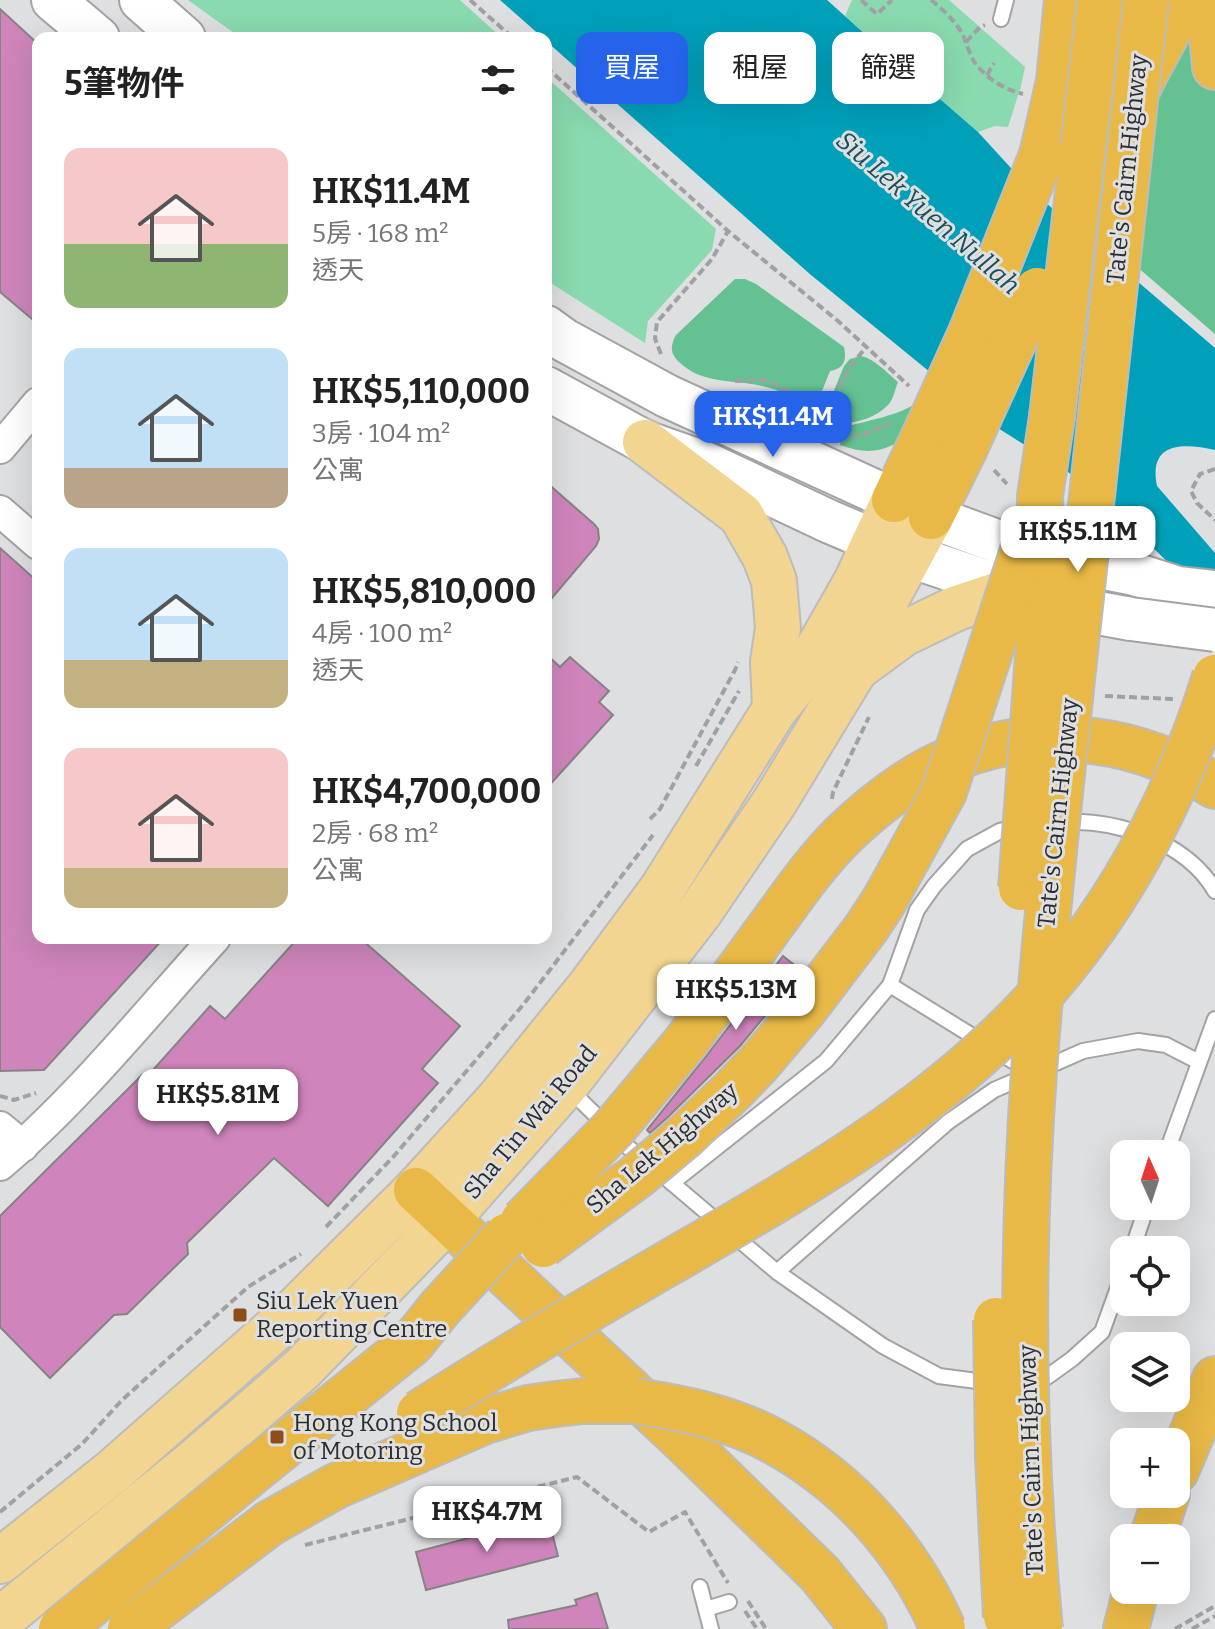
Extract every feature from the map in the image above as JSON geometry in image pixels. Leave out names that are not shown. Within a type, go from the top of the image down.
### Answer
[{"type":"highway","points":[[912,508],[927,434],[1042,155],[1059,81],[1067,0]]},
{"type":"highway","name":"Tate's Cairn Highway","points":[[1007,1629],[998,1456],[996,1235],[1042,601],[1040,496],[1052,417],[1100,0]]},
{"type":"highway","name":"Tate's Cairn Highway","points":[[1040,1629],[1026,1349],[1034,1071],[1049,896],[1146,0]]},
{"type":"highway","points":[[927,434],[1037,290],[1185,0]]},
{"type":"highway","points":[[1209,0],[1215,67]]},
{"type":"highway","name":"Sha Lek Highway","points":[[61,1629],[412,1343],[636,1177],[686,1135],[759,1063],[848,954],[884,901],[944,792],[1040,496]]},
{"type":"highway","points":[[287,1534],[336,1469],[560,1325],[836,1162],[920,1104],[1000,1035],[1057,975],[1108,905],[1138,857],[1163,810],[1202,718],[1215,677]]},
{"type":"highway","points":[[412,1343],[506,1236],[613,1129],[685,1043],[822,858],[888,797],[930,769],[974,752],[1024,739],[1050,737],[1099,741],[1149,753],[1215,786]]},
{"type":"highway","points":[[416,1190],[685,1442],[820,1574],[864,1629]]},
{"type":"highway","points":[[1190,1438],[1215,1379]]},
{"type":"highway","points":[[130,1629],[287,1534],[336,1486],[462,1429],[528,1408],[583,1401],[635,1401],[668,1406],[715,1417],[774,1441],[839,1486],[881,1528],[921,1585],[943,1629]]},
{"type":"highway","points":[[1126,1629],[1132,1604]]},
{"type":"main road","points":[[53,0],[91,32]]},
{"type":"main road","points":[[141,0],[177,32]]},
{"type":"main road","points":[[552,331],[667,396],[912,508],[1032,554],[1134,574],[1178,588],[1215,592]]},
{"type":"main road","points":[[552,391],[645,442],[741,515],[765,557],[774,581],[778,628],[773,662],[757,700]]},
{"type":"main road","points":[[645,442],[705,463],[892,549],[1011,590],[1098,613],[1215,630]]},
{"type":"main road","name":"Sha Tin Wai Road","points":[[0,1620],[199,1458],[296,1374],[448,1219],[565,1086],[699,913],[774,803],[856,668],[888,596],[892,549],[912,508]]},
{"type":"main road","name":"Sha Tin Wai Road","points":[[0,1561],[135,1452],[286,1319],[416,1190],[498,1100],[591,985],[662,889],[757,700],[803,675],[856,582],[892,549]]},
{"type":"main road","points":[[856,668],[903,634],[957,608],[1011,590]]},
{"type":"street","points":[[0,448],[32,410]]},
{"type":"street","points":[[0,511],[32,539]]},
{"type":"street","points":[[8,1146],[86,1081],[210,944]]},
{"type":"lane","points":[[1001,19],[1006,0]]},
{"type":"lane","points":[[672,1183],[826,1061],[890,985],[917,910],[967,849],[984,838],[1019,825],[1080,821],[1106,825],[1173,849],[1200,871],[1215,891]]},
{"type":"lane","points":[[890,985],[1021,1066],[1027,1076]]},
{"type":"lane","points":[[1171,1140],[1215,1019]]},
{"type":"lane","points":[[777,1272],[948,1122],[994,1090],[1083,1051],[1138,1041],[1166,1045],[1199,1062]]},
{"type":"lane","points":[[565,1086],[629,1148],[777,1272],[883,1346],[939,1376],[986,1383],[1040,1382],[1102,1332],[1110,1310]]},
{"type":"lane","points":[[700,1587],[711,1629]]},
{"type":"lane","points":[[706,1609],[734,1598]]},
{"type":"path","points":[[470,0],[506,32]]},
{"type":"path","points":[[861,0],[877,14],[892,0]]},
{"type":"path","points":[[931,0],[960,30],[974,61],[987,75],[1012,91],[1033,96]]},
{"type":"path","points":[[987,75],[994,63]]},
{"type":"path","points":[[552,72],[728,231],[838,321],[909,386]]},
{"type":"path","points":[[663,357],[655,339],[657,322],[712,259],[728,231]]},
{"type":"path","points":[[828,409],[850,367],[866,347]]},
{"type":"path","points":[[735,381],[765,380],[821,405]]},
{"type":"path","points":[[838,437],[927,434]]},
{"type":"path","points":[[1215,469],[1200,474],[1191,491],[1197,503],[1215,520]]},
{"type":"path","points":[[650,819],[660,809],[740,656]]},
{"type":"path","points":[[693,771],[757,700]]},
{"type":"path","points":[[833,792],[873,708]]},
{"type":"path","points":[[322,1231],[394,1156],[523,1005],[660,825]]},
{"type":"path","points":[[0,1512],[82,1444],[122,1400],[248,1287],[302,1253]]},
{"type":"path","points":[[287,1534],[577,1477],[649,1532],[685,1512],[734,1598],[757,1629]]},
{"type":"path","points":[[747,1600],[766,1629]]},
{"type":"path","points":[[1175,1629],[1215,1606]]},
{"type":"path","points":[[1192,1629],[1215,1616]]},
{"type":"green space","points":[[188,0],[460,0],[495,32],[233,32]]},
{"type":"green space","points":[[852,0],[949,0],[1025,67],[1008,127],[995,126],[978,132],[944,103],[944,32],[863,32],[845,16]]},
{"type":"green space","points":[[1213,0],[1215,334],[1092,228],[1150,104]]},
{"type":"green space","points":[[552,82],[716,229],[712,250],[648,321],[645,343],[552,284]]},
{"type":"green space","points":[[735,279],[756,284],[844,347],[843,363],[830,371],[816,406],[769,388],[708,378],[688,369],[674,356],[672,346],[676,335]]},
{"type":"green space","points":[[861,356],[876,363],[898,382],[890,403],[882,411],[857,422],[822,420],[844,366],[850,359]]},
{"type":"green space","points":[[921,400],[902,440],[872,451],[840,445],[841,428],[892,414]]},
{"type":"water","name":"Siu Lek Yuen Nullah","points":[[500,0],[827,0],[863,32],[832,32],[832,104],[944,103],[978,132],[1031,190],[1215,348],[1215,450],[1191,446],[1171,449],[1163,453],[1156,472],[1157,486],[1215,553],[1215,609],[1111,506],[1068,472],[1001,430],[811,275],[617,104],[688,104],[688,32],[576,32],[576,67],[552,46],[552,32],[536,32]]},
{"type":"building","points":[[0,9],[32,38],[32,319],[0,292]]},
{"type":"building","points":[[552,487],[598,529],[596,546],[552,598]]},
{"type":"building","points":[[0,548],[32,577],[32,944],[159,944],[44,1070],[0,1071]]},
{"type":"building","points":[[570,657],[609,691],[599,702],[613,715],[552,782],[552,660],[560,667]]},
{"type":"building","points":[[293,944],[367,944],[460,1026],[422,1069],[438,1083],[328,1206],[274,1158],[187,1243],[188,1254],[127,1314],[114,1315],[50,1378],[0,1327],[0,1216],[142,1075],[146,1078],[210,1006],[225,1019]]},
{"type":"building","points":[[783,956],[802,971],[740,1046],[650,1133],[647,1130]]},
{"type":"building","points":[[548,1517],[558,1556],[426,1590],[416,1552]]},
{"type":"building","points":[[597,1593],[608,1629],[509,1629],[508,1620],[577,1605],[575,1600]]},
{"type":"place","name":"Siu Lek Yuen Reporting Centre","points":[[240,1315]]},
{"type":"place","name":"Hong Kong School of Motoring","points":[[277,1437]]}]
